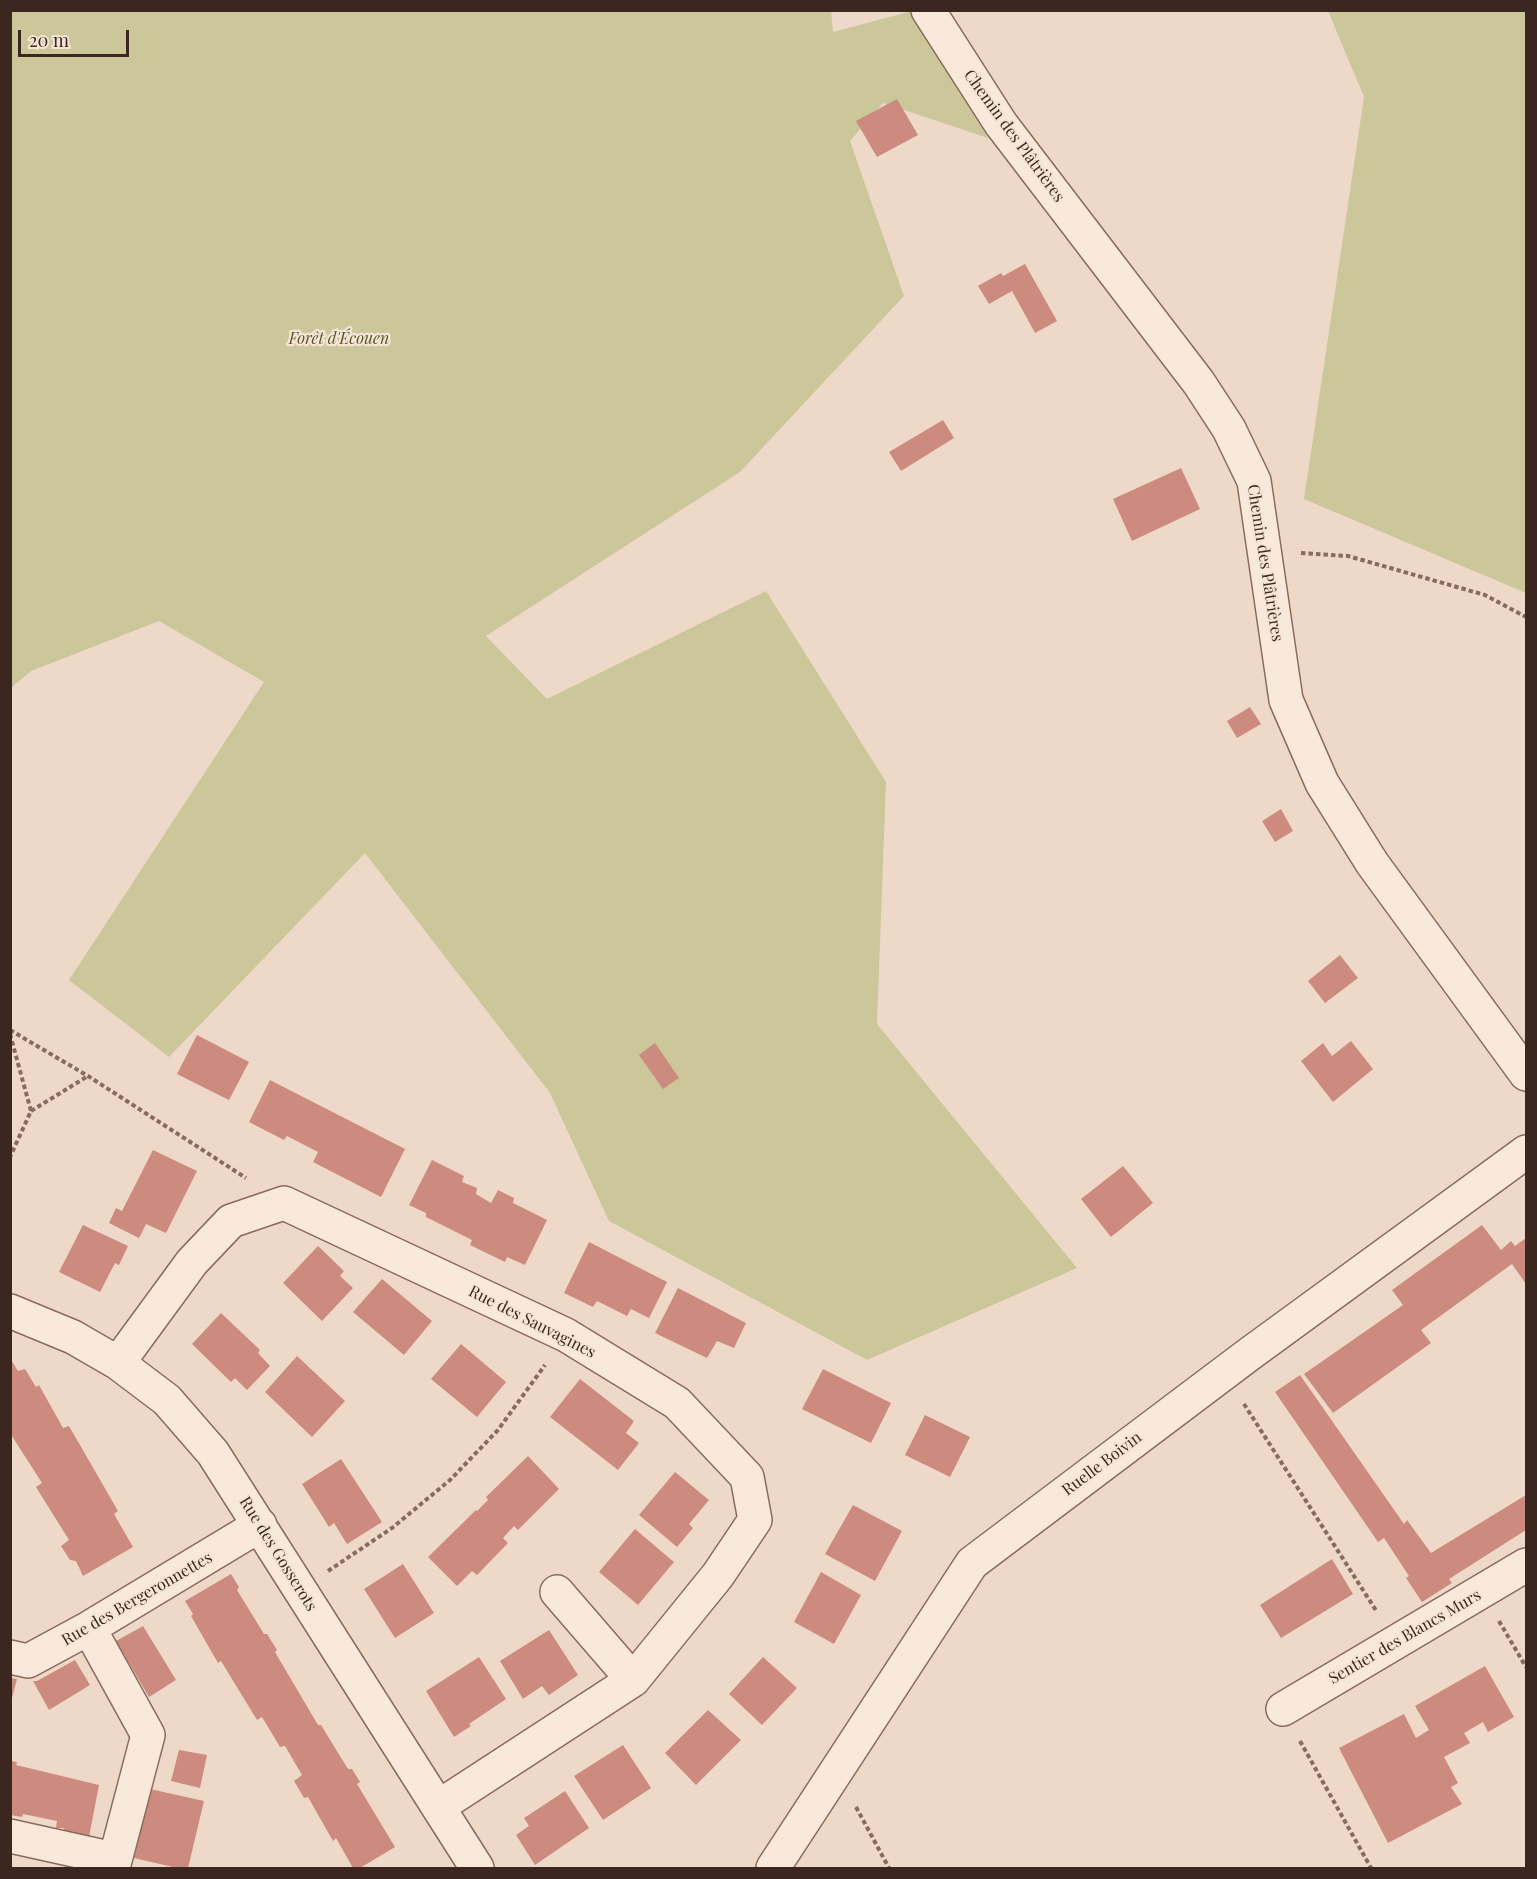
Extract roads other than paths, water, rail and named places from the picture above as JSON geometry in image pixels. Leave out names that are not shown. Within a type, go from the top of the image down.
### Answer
[{"type":"street","name":"Chemin des Plâtrières","points":[[928,10],[1001,124],[1199,383],[1229,429],[1254,482],[1286,700],[1322,783],[1372,863],[1527,1074]]},
{"type":"street","name":"Ruelle Boivin","points":[[773,1869],[972,1563],[1224,1373],[1527,1152]]},
{"type":"street","name":"Rue des Sauvagines","points":[[118,1363],[192,1262],[231,1221],[284,1203],[566,1335],[677,1403],[747,1477],[755,1520],[718,1575],[633,1680],[438,1807]]},
{"type":"street","name":"Rue des Gosserots","points":[[10,1311],[73,1337],[118,1363],[167,1400],[213,1453],[477,1869]]},
{"type":"street","name":"Rue des Bergeronnettes","points":[[10,1657],[28,1661],[89,1628],[260,1526]]},
{"type":"street","name":"Sentier des Blancs Murs","points":[[1283,1709],[1527,1565]]},
{"type":"street","points":[[556,1592],[633,1680]]},
{"type":"street","points":[[10,1836],[113,1864],[148,1735],[89,1628]]},
{"type":"park label","name":"Forêt d'Écouen","points":[[339,339]]}]
